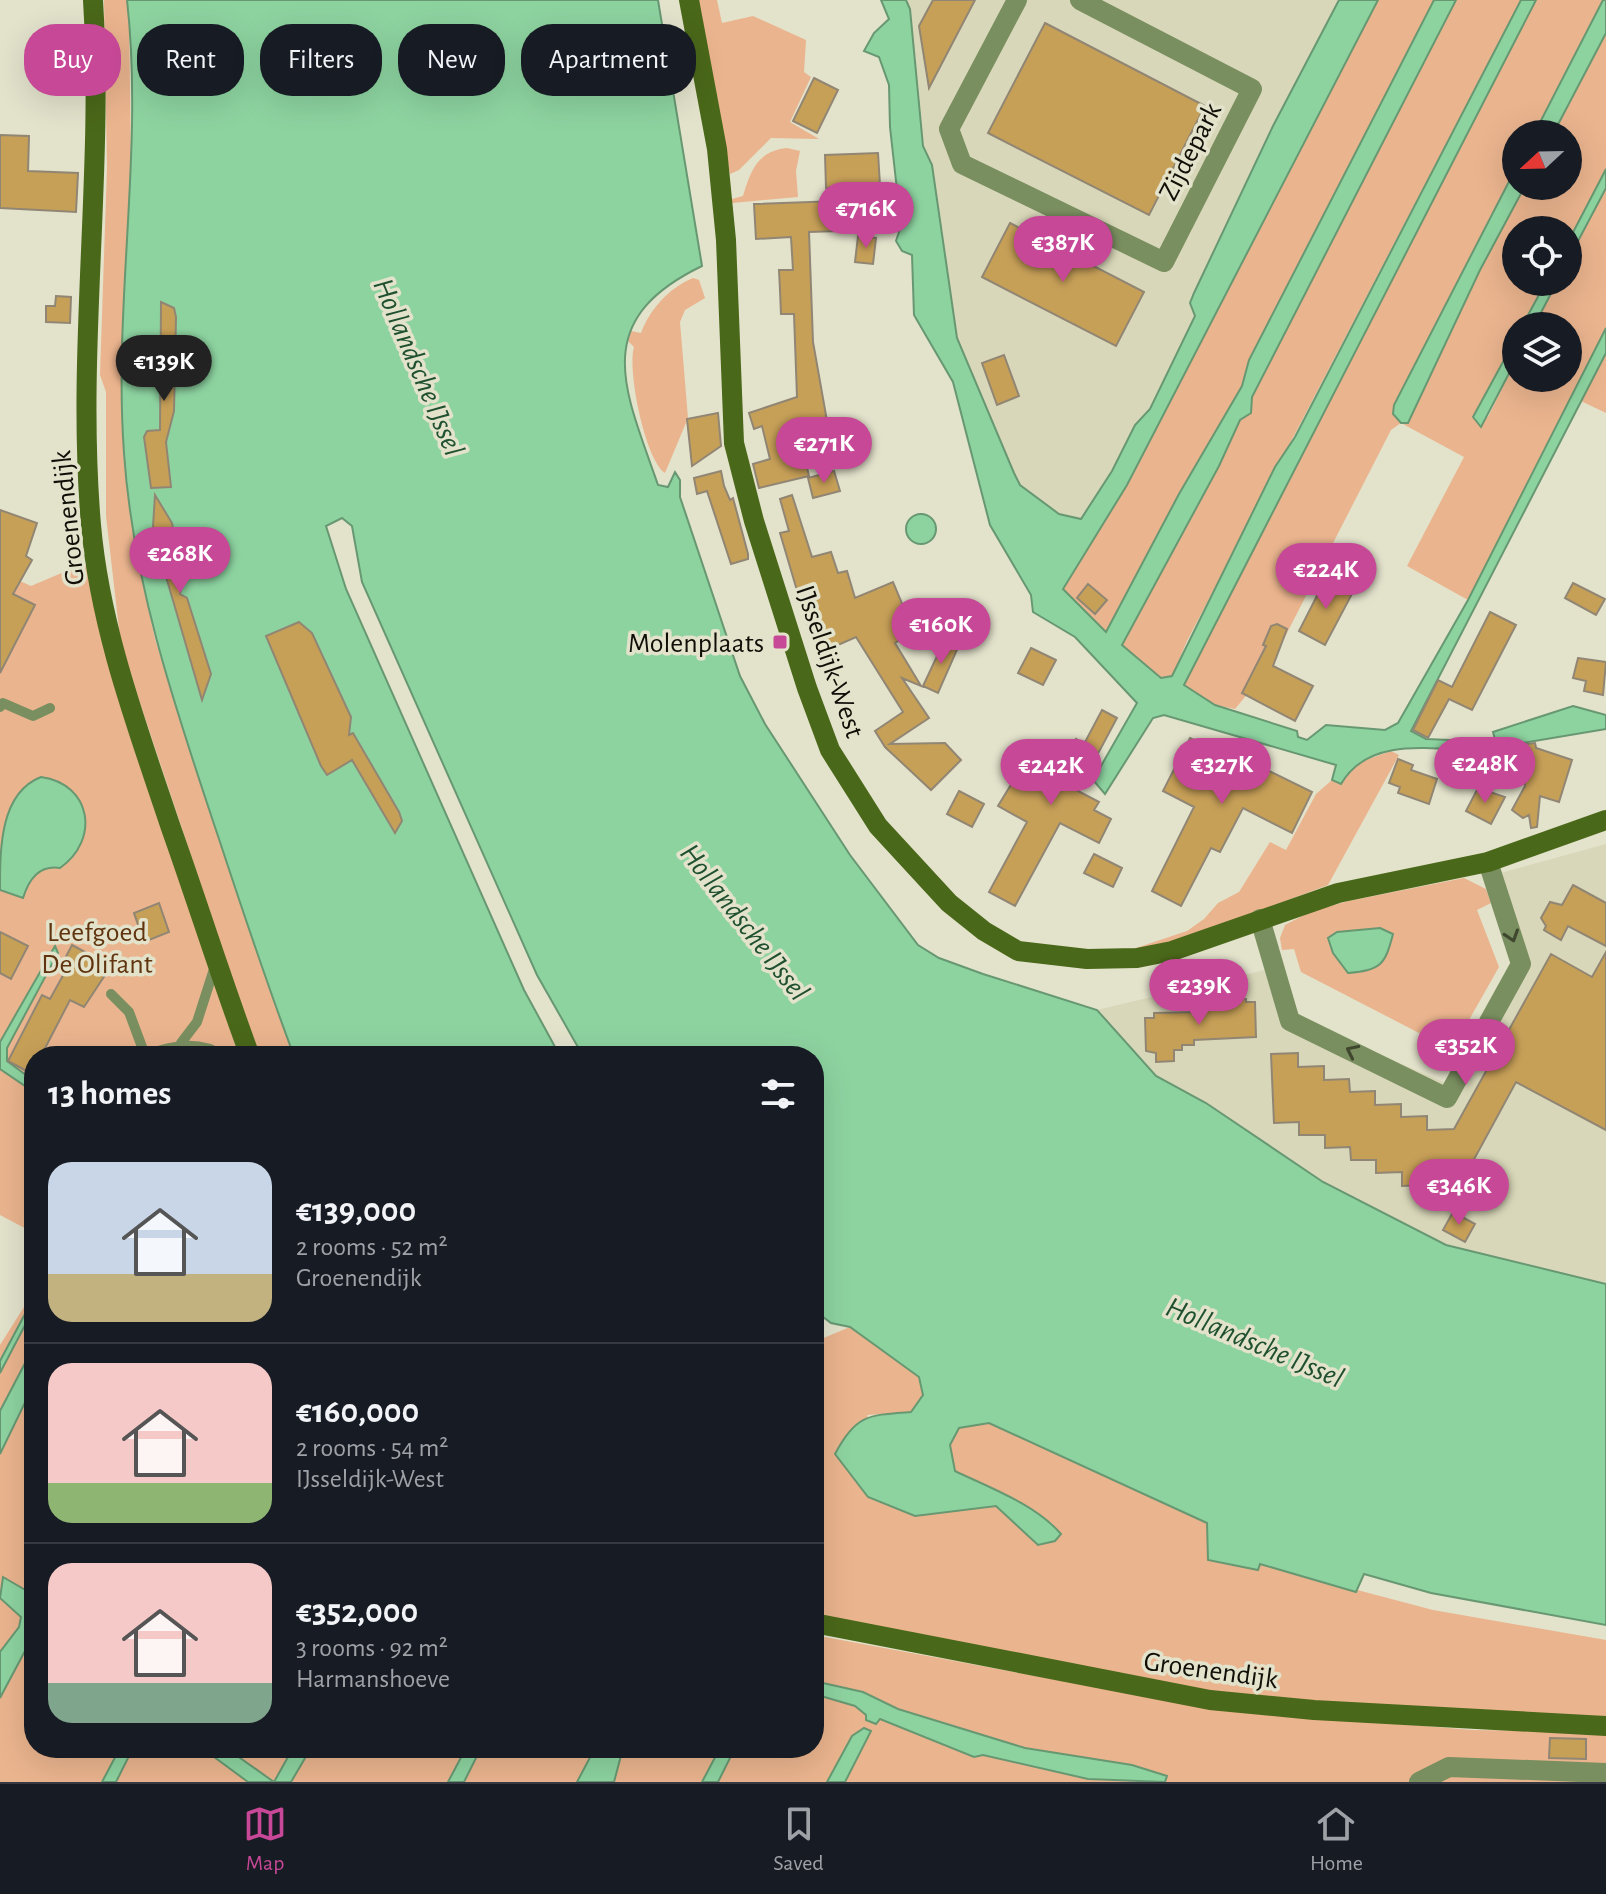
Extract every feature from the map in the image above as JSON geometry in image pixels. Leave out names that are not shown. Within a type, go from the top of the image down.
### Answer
[{"type":"street","name":"Groenendijk","points":[[93,0],[97,68],[96,175],[86,454],[95,558],[125,687],[247,1046]]},
{"type":"street","name":"IJsseldijk-West","points":[[689,0],[717,149],[726,240],[732,422],[737,459],[814,711],[830,750],[878,826],[924,880],[984,931],[1018,951],[1087,959],[1137,958],[1172,951],[1338,893],[1488,862],[1606,820]]},
{"type":"street","name":"Zijdepark","points":[[1017,0],[949,129],[962,164],[1164,262],[1252,89],[1080,0]]},
{"type":"street","points":[[1260,919],[1290,1021],[1447,1098],[1521,964],[1488,862]]},
{"type":"street","name":"Groenendijk","points":[[824,1625],[1210,1700],[1314,1710],[1606,1726]]},
{"type":"street","points":[[1419,1782],[1449,1767],[1606,1773]]},
{"type":"lane","points":[[0,707],[3,703],[33,716],[50,708]]},
{"type":"lane","points":[[181,1043],[197,1022],[217,959]]},
{"type":"lane","points":[[111,994],[129,1012],[142,1046]]},
{"type":"lane","points":[[172,1046],[181,1043],[196,1046]]},
{"type":"shaded area","points":[[906,0],[1339,0],[1273,126],[1194,293],[1190,303],[1195,316],[1150,409],[1135,425],[1112,471],[1081,519],[1059,514],[1020,485],[957,338],[932,165],[924,146]]},
{"type":"shaded area","points":[[1606,844],[1606,1331],[1213,1137],[1097,1010],[1281,966],[1293,1017],[1455,1087],[1522,966],[1490,876]]},
{"type":"green space","points":[[104,0],[127,0],[131,161],[122,395],[124,455],[141,576],[155,639],[196,771],[291,1046],[255,1046],[121,646],[106,516],[106,392],[100,375],[107,167],[106,96],[121,96],[121,24],[104,24]]},
{"type":"green space","points":[[698,0],[717,0],[722,23],[753,16],[806,40],[804,72],[811,77],[790,122],[819,139],[771,138],[739,170],[730,174]]},
{"type":"green space","points":[[1378,0],[1434,0],[1249,360],[1242,386],[1179,494],[1106,633],[1063,589],[1127,485]]},
{"type":"green space","points":[[1456,0],[1521,0],[1187,641],[1172,676],[1161,678],[1122,646],[1219,466],[1240,420],[1251,413],[1252,397]]},
{"type":"green space","points":[[1536,0],[1603,0],[1541,120],[1502,120],[1502,195],[1394,405],[1408,422],[1502,229],[1502,296],[1538,296],[1530,312],[1502,312],[1502,364],[1473,417],[1488,417],[1502,388],[1502,392],[1574,392],[1468,600],[1407,566],[1464,457],[1401,423],[1391,430],[1269,668],[1235,709],[1215,705],[1184,685]]},
{"type":"green space","points":[[1606,33],[1606,169],[1581,216],[1509,216],[1518,200],[1582,200],[1582,120],[1560,120]]},
{"type":"green space","points":[[787,148],[800,151],[796,171],[798,197],[732,203],[732,199],[743,196],[753,170],[762,158]]},
{"type":"green space","points":[[1606,188],[1606,328],[1582,375],[1582,312],[1541,312],[1550,296],[1582,296],[1582,233]]},
{"type":"green space","points":[[693,278],[699,280],[705,298],[685,310],[680,322],[688,418],[665,473],[651,451],[639,413],[633,374],[634,347],[628,341],[631,331],[641,333],[661,300]]},
{"type":"green space","points":[[1606,353],[1606,413],[1581,401]]},
{"type":"green space","name":"Leefgoed De Olifant","points":[[85,563],[116,691],[236,1046],[24,1046],[24,1228],[0,1215],[0,572],[31,586]]},
{"type":"green space","points":[[1391,751],[1399,755],[1328,885],[1187,938],[1127,951],[1187,931],[1204,919],[1218,903],[1239,892],[1270,842],[1286,850],[1316,794],[1332,780],[1341,784],[1355,764]]},
{"type":"green space","points":[[1464,878],[1486,889],[1491,903],[1477,910],[1499,967],[1452,1050],[1301,972],[1294,949],[1282,950],[1280,938],[1285,925],[1312,911]]},
{"type":"green space","points":[[24,1307],[24,1758],[824,1758],[824,1637],[1204,1707],[1472,1730],[1606,1732],[1606,1782],[0,1782],[0,1345]]},
{"type":"green space","points":[[850,1327],[919,1377],[923,1395],[911,1412],[867,1415],[915,1516],[996,1506],[1038,1545],[1053,1524],[1002,1493],[955,1471],[950,1445],[959,1427],[989,1423],[1207,1523],[1208,1559],[1257,1570],[1259,1564],[1433,1610],[1606,1640],[1606,1721],[1252,1699],[824,1618],[824,1338]]},
{"type":"water","name":"Hollandsche IJssel","points":[[127,0],[658,0],[662,24],[521,24],[521,96],[674,96],[702,266],[666,287],[642,310],[629,334],[625,360],[627,388],[658,485],[668,487],[675,472],[680,480],[680,497],[740,676],[765,724],[850,855],[918,945],[939,958],[983,974],[1097,1010],[1156,1076],[1206,1103],[1323,1182],[1446,1245],[1606,1284],[1606,1625],[1431,1593],[1364,1574],[1356,1592],[1260,1564],[1258,1570],[1208,1560],[1207,1523],[989,1423],[959,1428],[950,1445],[955,1471],[1038,1514],[1061,1534],[1055,1541],[1038,1545],[996,1506],[915,1516],[868,1497],[835,1454],[857,1424],[874,1416],[911,1412],[923,1395],[919,1377],[850,1327],[831,1323],[824,1318],[824,1046],[577,1046],[537,975],[362,582],[352,526],[342,518],[326,526],[346,589],[524,990],[555,1046],[290,1046],[173,697],[137,552],[124,453],[122,396],[132,113]]},
{"type":"water","points":[[881,0],[906,0],[910,9],[923,146],[932,165],[957,338],[1020,485],[1059,514],[1081,519],[1112,471],[1135,425],[1150,409],[1195,316],[1190,303],[1194,293],[1273,126],[1339,0],[1378,0],[1127,485],[1063,589],[1106,632],[1179,494],[1242,386],[1249,360],[1434,0],[1456,0],[1252,397],[1251,413],[1240,420],[1219,466],[1122,645],[1161,678],[1172,676],[1275,467],[1295,437],[1521,0],[1536,0],[1184,685],[1215,705],[1297,731],[1298,737],[1307,740],[1326,725],[1385,730],[1398,723],[1468,600],[1574,392],[1582,392],[1582,375],[1606,328],[1606,353],[1411,731],[1426,739],[1473,741],[1472,751],[1417,748],[1382,753],[1352,769],[1341,784],[1332,780],[1336,765],[1164,715],[1153,718],[1105,794],[1093,780],[1137,703],[1075,637],[1033,612],[1031,595],[990,525],[953,382],[914,315],[912,255],[902,251],[896,241],[901,226],[890,127],[889,85],[879,57],[864,51],[874,33],[889,19]]},
{"type":"water","points":[[1603,0],[1606,0],[1606,33],[1560,120],[1541,120]]},
{"type":"water","points":[[1606,169],[1606,188],[1582,233],[1582,216]]},
{"type":"water","points":[[1502,195],[1502,200],[1518,200],[1509,216],[1502,216],[1502,229],[1408,423],[1401,423],[1393,414],[1394,405]]},
{"type":"water","points":[[1538,296],[1550,296],[1541,312],[1530,312]]},
{"type":"water","points":[[1502,364],[1502,387],[1481,427],[1473,417]]},
{"type":"water","points":[[921,514],[927,515],[935,523],[935,535],[927,543],[921,544],[915,543],[907,535],[906,529],[907,523],[915,515]]},
{"type":"water","points":[[1573,706],[1606,715],[1606,729],[1516,744],[1514,749],[1499,754],[1493,732]]},
{"type":"water","points":[[41,777],[71,790],[80,801],[85,815],[85,829],[73,856],[60,868],[46,869],[36,875],[23,898],[0,890],[2,840],[10,809],[17,796],[27,785]]},
{"type":"water","points":[[1380,928],[1393,934],[1384,959],[1375,968],[1348,973],[1333,953],[1328,938],[1337,932]]},
{"type":"water","points":[[55,946],[58,953],[7,1048],[7,1061],[24,1074],[24,1085],[0,1069],[0,1042]]},
{"type":"water","points":[[24,1316],[24,1327],[0,1373],[0,1361]]},
{"type":"water","points":[[24,1365],[24,1405],[0,1454],[0,1411]]},
{"type":"water","points":[[3,1577],[24,1589],[24,1653],[0,1698],[0,1652],[19,1627],[21,1617],[0,1598]]},
{"type":"water","points":[[824,1683],[863,1692],[898,1709],[1025,1748],[1132,1765],[1167,1776],[1165,1782],[1088,1779],[983,1755],[974,1757],[880,1719],[876,1724],[866,1720],[866,1715],[855,1706],[824,1697]]},
{"type":"water","points":[[864,1728],[871,1731],[845,1782],[827,1782],[852,1736]]},
{"type":"water","points":[[115,1758],[128,1758],[116,1782],[102,1782]]},
{"type":"water","points":[[216,1758],[240,1758],[274,1782],[248,1782]]},
{"type":"water","points":[[287,1758],[305,1758],[291,1782],[274,1782]]},
{"type":"water","points":[[461,1758],[476,1758],[464,1782],[448,1782]]},
{"type":"water","points":[[590,1758],[620,1758],[614,1782],[577,1782]]},
{"type":"water","points":[[715,1758],[730,1758],[718,1782],[702,1782]]},
{"type":"building","points":[[933,0],[975,0],[929,88],[919,26]]},
{"type":"building","points":[[1045,23],[1205,106],[1149,215],[988,133]]},
{"type":"building","points":[[814,78],[838,90],[817,133],[793,121]]},
{"type":"building","points":[[0,135],[29,136],[28,171],[78,173],[76,212],[0,208]]},
{"type":"building","points":[[878,153],[880,185],[826,188],[825,155]]},
{"type":"building","points":[[837,201],[838,231],[809,232],[813,342],[827,421],[851,433],[802,446],[809,476],[759,488],[753,464],[770,459],[762,426],[754,429],[749,413],[797,397],[794,314],[781,314],[779,270],[793,270],[791,237],[756,239],[754,204]]},
{"type":"building","points":[[1010,223],[1144,292],[1116,346],[982,277]]},
{"type":"building","points":[[858,236],[876,238],[873,264],[855,262]]},
{"type":"building","points":[[56,296],[71,297],[70,323],[46,322],[46,306],[55,306]]},
{"type":"building","points":[[161,302],[174,308],[176,317],[174,411],[166,442],[171,487],[151,488],[144,437],[147,431],[160,430]]},
{"type":"building","points":[[1004,355],[1019,396],[997,405],[982,363]]},
{"type":"building","points":[[718,413],[721,446],[692,466],[687,419]]},
{"type":"building","points":[[721,471],[730,500],[733,498],[748,554],[748,559],[731,564],[707,491],[697,494],[694,478]]},
{"type":"building","points":[[834,471],[840,491],[813,498],[808,478]]},
{"type":"building","points":[[155,495],[172,523],[183,581],[180,594],[187,598],[211,674],[202,700],[158,549],[153,527]]},
{"type":"building","points":[[792,495],[812,557],[831,552],[838,573],[847,571],[855,598],[893,582],[914,632],[895,643],[921,686],[902,678],[929,718],[890,744],[945,743],[961,760],[931,790],[885,747],[875,731],[903,712],[856,637],[820,653],[806,621],[780,533],[789,531],[780,499]]},
{"type":"building","points":[[0,510],[37,523],[26,556],[32,560],[13,594],[35,605],[0,673]]},
{"type":"building","points":[[1326,578],[1353,592],[1325,645],[1299,631]]},
{"type":"building","points":[[1573,583],[1605,599],[1596,615],[1565,598]]},
{"type":"building","points":[[1088,584],[1107,600],[1095,614],[1077,598]]},
{"type":"building","points":[[1490,612],[1516,625],[1472,710],[1449,699],[1428,738],[1413,730],[1438,680],[1452,687]]},
{"type":"building","points":[[299,622],[312,633],[351,717],[349,735],[353,733],[399,812],[402,821],[395,833],[352,760],[327,775],[321,766],[266,636]]},
{"type":"building","points":[[1277,624],[1287,629],[1273,666],[1313,686],[1295,721],[1242,693],[1266,646],[1263,645],[1271,626]]},
{"type":"building","points":[[945,639],[959,645],[938,693],[923,686]]},
{"type":"building","points":[[1031,648],[1056,660],[1043,685],[1018,673]]},
{"type":"building","points":[[1578,658],[1606,662],[1603,695],[1584,691],[1586,681],[1573,678]]},
{"type":"building","points":[[1102,710],[1117,718],[1078,791],[1099,802],[1094,810],[1111,819],[1099,843],[1060,823],[1015,906],[989,892],[1027,822],[998,806],[1034,747],[1062,763],[1076,739],[1084,744]]},
{"type":"building","points":[[1190,738],[1221,754],[1229,739],[1268,759],[1263,768],[1312,792],[1292,833],[1243,808],[1220,852],[1211,848],[1181,906],[1152,891],[1194,807],[1163,791]]},
{"type":"building","points":[[1535,743],[1536,748],[1572,760],[1559,802],[1540,796],[1537,827],[1531,828],[1529,815],[1523,818],[1512,810],[1525,786],[1518,745]]},
{"type":"building","points":[[1398,759],[1413,765],[1411,770],[1437,779],[1429,804],[1398,793],[1400,787],[1389,783]]},
{"type":"building","points":[[1478,788],[1505,797],[1491,824],[1466,811]]},
{"type":"building","points":[[959,791],[984,804],[972,827],[947,814]]},
{"type":"building","points":[[1094,854],[1122,868],[1113,887],[1084,873]]},
{"type":"building","points":[[1573,885],[1606,903],[1606,946],[1568,926],[1561,940],[1544,930],[1546,926],[1541,918],[1550,902],[1562,905]]},
{"type":"building","points":[[159,903],[169,932],[144,942],[134,913]]},
{"type":"building","points":[[0,932],[28,946],[11,979],[0,973]]},
{"type":"building","points":[[72,945],[111,966],[84,1007],[70,1000],[46,1046],[24,1046],[24,1070],[8,1061],[42,995],[50,999],[66,970],[60,968]]},
{"type":"building","points":[[1606,952],[1606,1130],[1516,1082],[1453,1198],[1428,1198],[1428,1185],[1402,1186],[1402,1172],[1376,1173],[1376,1160],[1351,1160],[1350,1147],[1325,1148],[1325,1135],[1299,1135],[1299,1122],[1274,1123],[1271,1054],[1298,1053],[1298,1067],[1324,1066],[1324,1080],[1349,1079],[1350,1092],[1375,1091],[1375,1105],[1401,1104],[1401,1117],[1427,1116],[1427,1130],[1454,1129],[1551,954],[1592,977]]},
{"type":"building","points":[[1246,999],[1246,1002],[1255,1002],[1256,1037],[1194,1040],[1194,1045],[1182,1045],[1182,1050],[1174,1050],[1174,1061],[1156,1062],[1156,1053],[1146,1051],[1145,1018],[1154,1018],[1154,1013],[1199,1012],[1199,1009],[1226,1007],[1226,1000]]},
{"type":"building","points":[[1453,1212],[1475,1224],[1465,1242],[1443,1230]]},
{"type":"building","points":[[1550,1738],[1586,1739],[1586,1759],[1549,1758]]},
{"type":"place","name":"Molenplaats","points":[[780,642]]}]
